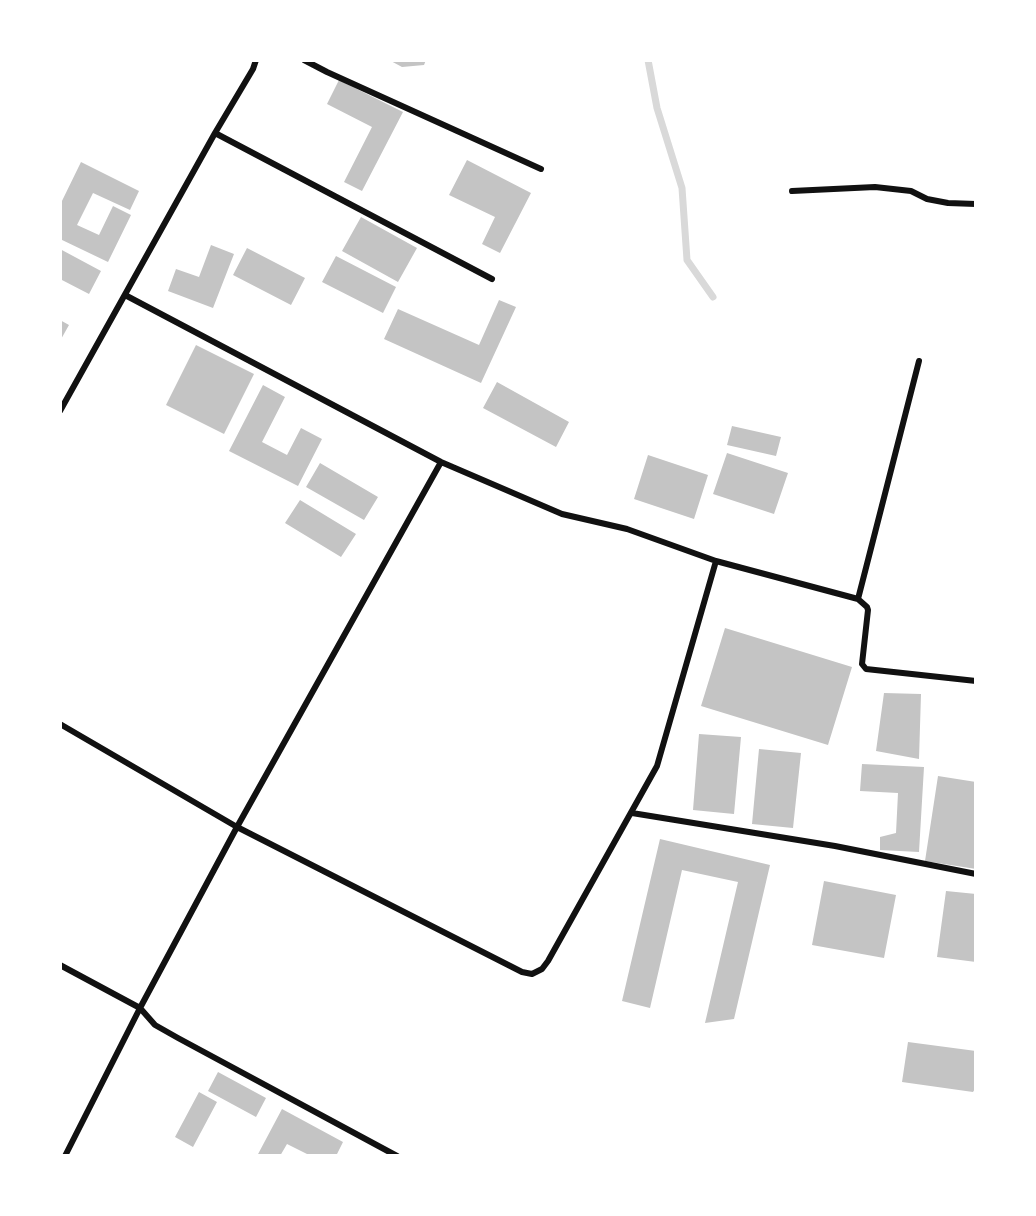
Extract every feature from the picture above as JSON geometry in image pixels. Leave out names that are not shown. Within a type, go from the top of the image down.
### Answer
[{"type":"street","points":[[60,411],[256,60]]},
{"type":"street","points":[[304,60],[541,169]]},
{"type":"street","points":[[215,133],[492,279]]},
{"type":"street","points":[[792,191],[875,187],[911,191],[927,199],[948,203],[976,204]]},
{"type":"street","points":[[125,295],[441,462],[562,514],[627,529],[716,561],[858,599],[868,610],[862,664],[868,669],[976,681]]},
{"type":"street","points":[[858,599],[919,361]]},
{"type":"street","points":[[65,1156],[140,1008],[237,827],[441,462]]},
{"type":"street","points":[[60,724],[237,827],[522,972],[532,974],[542,969],[548,961],[657,766],[716,561]]},
{"type":"street","points":[[632,813],[835,846],[976,874]]},
{"type":"street","points":[[60,965],[140,1008],[155,1025],[397,1156]]},
{"type":"building","points":[[389,60],[426,60],[424,65],[402,67]]},
{"type":"building","points":[[339,80],[403,112],[362,191],[344,182],[372,127],[327,104]]},
{"type":"building","points":[[467,160],[531,193],[500,253],[482,244],[495,217],[449,195]]},
{"type":"building","points":[[81,162],[139,191],[130,210],[93,193],[77,225],[99,235],[113,206],[131,215],[108,262],[60,239],[60,205]]},
{"type":"building","points":[[361,217],[417,248],[398,282],[342,251]]},
{"type":"building","points":[[211,245],[234,254],[213,308],[168,291],[176,269],[199,277]]},
{"type":"building","points":[[247,248],[305,278],[291,305],[233,275]]},
{"type":"building","points":[[60,249],[101,271],[89,294],[60,279]]},
{"type":"building","points":[[336,256],[396,287],[383,313],[322,282]]},
{"type":"building","points":[[499,300],[516,307],[481,383],[384,339],[398,309],[479,345]]},
{"type":"building","points":[[60,320],[69,325],[60,341]]},
{"type":"building","points":[[196,345],[254,374],[224,434],[166,405]]},
{"type":"building","points":[[497,382],[569,422],[556,447],[483,408]]},
{"type":"building","points":[[263,385],[285,397],[262,442],[287,455],[301,428],[322,439],[298,486],[229,451]]},
{"type":"building","points":[[732,426],[781,437],[776,456],[727,445]]},
{"type":"building","points":[[727,453],[788,473],[774,514],[713,494]]},
{"type":"building","points":[[648,455],[708,475],[694,519],[634,499]]},
{"type":"building","points":[[320,463],[378,497],[364,520],[306,487]]},
{"type":"building","points":[[300,500],[356,534],[341,557],[285,523]]},
{"type":"building","points":[[725,628],[852,667],[828,745],[701,706]]},
{"type":"building","points":[[884,693],[921,694],[919,759],[876,751]]},
{"type":"building","points":[[699,734],[741,737],[734,814],[693,810]]},
{"type":"building","points":[[759,749],[801,753],[793,828],[752,824]]},
{"type":"building","points":[[862,764],[924,767],[919,852],[880,850],[880,837],[896,833],[898,793],[860,791]]},
{"type":"building","points":[[938,776],[976,782],[976,869],[925,861]]},
{"type":"building","points":[[660,839],[770,865],[734,1019],[705,1023],[738,882],[682,870],[650,1008],[622,1001]]},
{"type":"building","points":[[824,881],[896,895],[884,958],[812,945]]},
{"type":"building","points":[[946,891],[976,894],[976,962],[937,957]]},
{"type":"building","points":[[908,1042],[976,1051],[976,1087],[973,1092],[902,1082]]},
{"type":"building","points":[[218,1072],[266,1098],[256,1117],[208,1091]]},
{"type":"building","points":[[199,1092],[217,1102],[193,1147],[175,1137]]},
{"type":"building","points":[[282,1109],[343,1142],[336,1156],[311,1156],[287,1144],[280,1156],[257,1156]]},
{"type":"waterway","points":[[648,60],[657,108],[682,188],[687,260],[713,297]]}]
